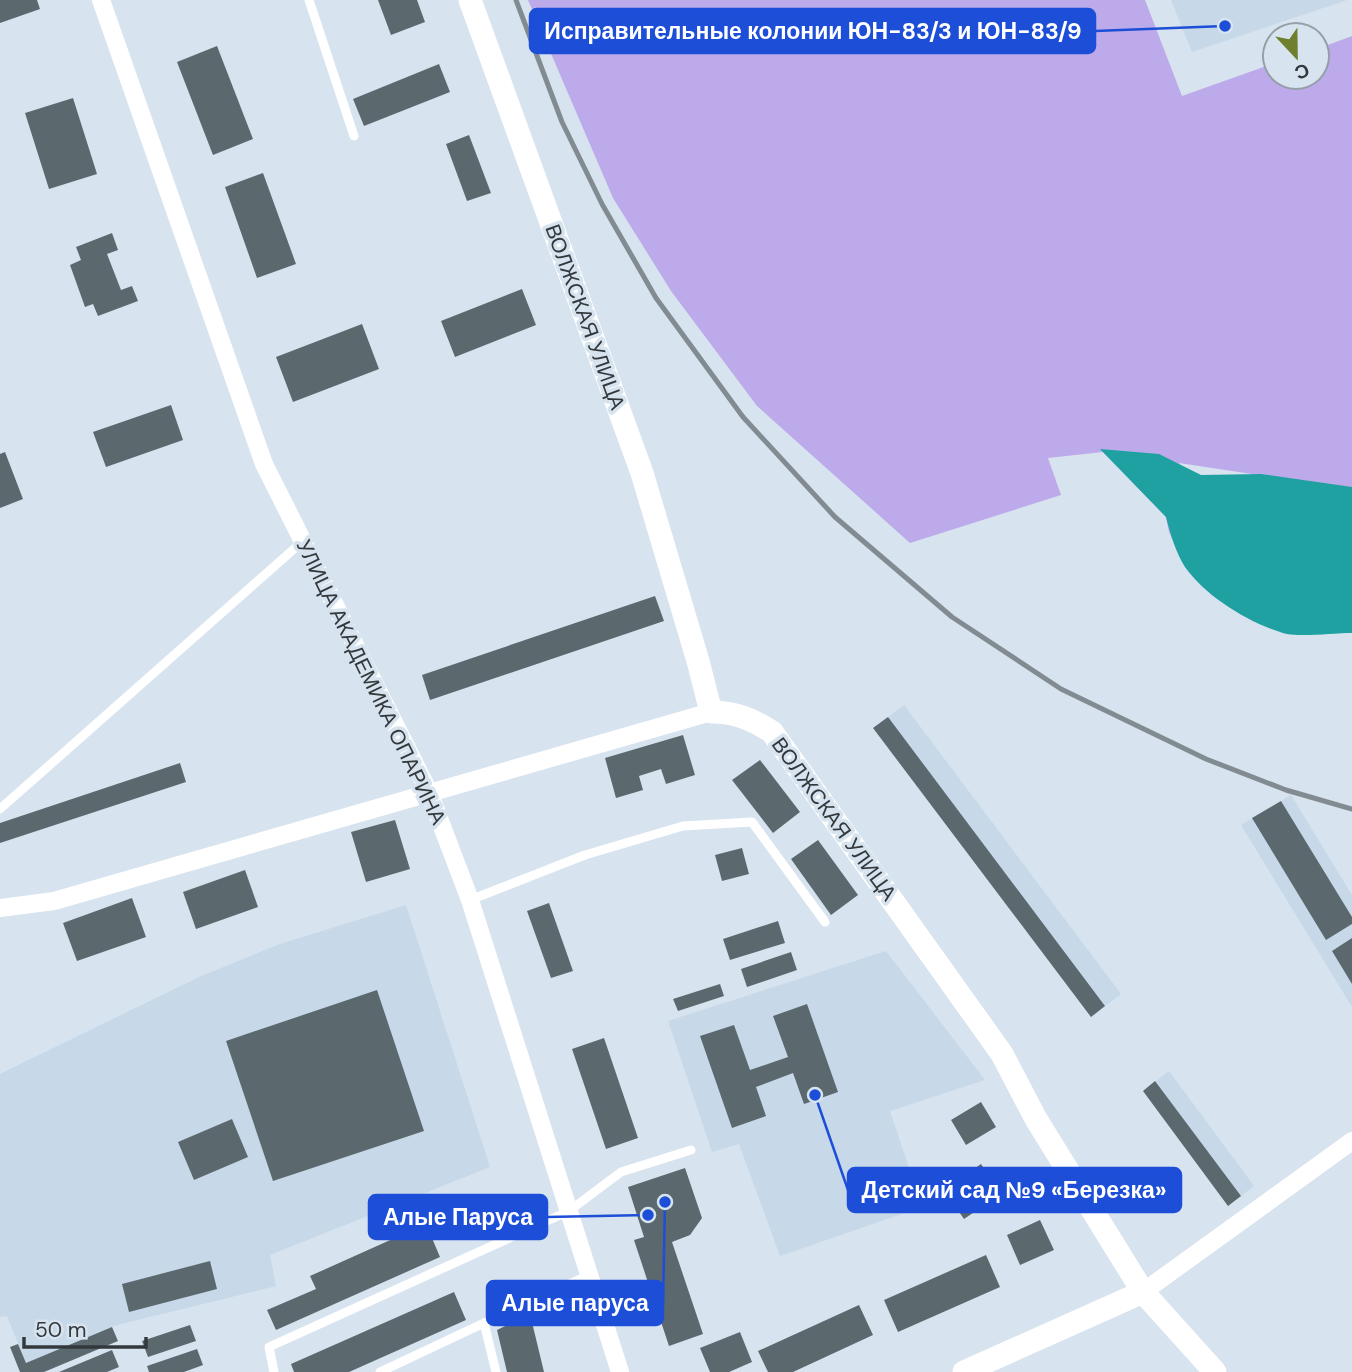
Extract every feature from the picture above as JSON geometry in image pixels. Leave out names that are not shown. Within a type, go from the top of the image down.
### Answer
[{"type":"street","name":"УЛИЦА АКАДЕМИКА ОПАРИНА","points":[[101,0],[264,464],[429,792],[470,900],[621,1372]]},
{"type":"street","name":"ВОЛЖСКАЯ УЛИЦА","points":[[470,0],[642,473],[698,661],[710,712],[731,712],[772,732],[1002,1054],[1036,1119],[1143,1292],[1216,1372]]},
{"type":"street","points":[[0,908],[54,901],[710,712]]},
{"type":"street","points":[[964,1372],[1143,1292],[1352,1141]]},
{"type":"lane","points":[[309,0],[354,136]]},
{"type":"lane","points":[[0,809],[303,541]]},
{"type":"lane","points":[[470,900],[585,855],[683,826],[752,822],[825,922]]},
{"type":"lane","points":[[274,1372],[269,1347],[569,1211],[621,1172],[691,1150]]},
{"type":"lane","points":[[380,1372],[589,1275]]},
{"type":"lane","points":[[484,1323],[496,1372]]},
{"type":"shaded area","points":[[528,0],[1145,0],[1182,96],[1261,68],[1261,91],[1331,91],[1331,44],[1352,36],[1352,489],[1179,463],[1254,622],[1212,595],[1185,567],[1169,532],[1166,517],[1103,452],[1048,458],[1061,495],[910,543],[757,406],[671,291],[613,198]]},
{"type":"shaded area","points":[[1171,0],[1347,0],[1284,21],[1261,21],[1261,29],[1192,52]]},
{"type":"shaded area","points":[[904,705],[1121,994],[1091,1017],[873,728]]},
{"type":"shaded area","points":[[1291,795],[1352,895],[1352,1007],[1241,825]]},
{"type":"shaded area","points":[[406,905],[490,1167],[270,1255],[276,1286],[117,1325],[26,1363],[7,1316],[0,1317],[0,1074],[199,977],[280,944]]},
{"type":"shaded area","points":[[886,951],[985,1080],[890,1111],[922,1207],[780,1256],[739,1144],[712,1152],[668,1021]]},
{"type":"shaded area","points":[[1169,1071],[1254,1186],[1228,1206],[1143,1091]]},
{"type":"water","points":[[1100,449],[1159,454],[1201,475],[1261,474],[1352,487],[1352,633],[1287,634],[1245,617],[1217,599],[1185,567],[1166,517]]},
{"type":"building","points":[[0,0],[37,0],[40,9],[0,23]]},
{"type":"building","points":[[378,0],[417,0],[425,22],[391,35]]},
{"type":"building","points":[[217,46],[253,139],[213,155],[177,62]]},
{"type":"building","points":[[439,64],[450,92],[364,126],[353,99]]},
{"type":"building","points":[[73,98],[97,174],[49,189],[25,113]]},
{"type":"building","points":[[469,135],[491,193],[467,201],[446,144]]},
{"type":"building","points":[[263,173],[296,264],[257,278],[225,187]]},
{"type":"building","points":[[112,233],[118,250],[107,254],[121,290],[132,286],[138,301],[98,316],[93,304],[85,307],[70,265],[81,260],[76,247]]},
{"type":"building","points":[[522,289],[536,325],[455,357],[441,321]]},
{"type":"building","points":[[362,324],[379,369],[293,402],[276,357]]},
{"type":"building","points":[[171,405],[183,440],[106,467],[93,432]]},
{"type":"building","points":[[5,452],[23,499],[0,508],[0,454]]},
{"type":"building","points":[[655,596],[664,621],[430,700],[422,675]]},
{"type":"building","points":[[888,717],[1105,1006],[1091,1017],[873,728]]},
{"type":"building","points":[[683,735],[695,775],[666,784],[661,769],[639,776],[643,790],[616,798],[605,758]]},
{"type":"building","points":[[760,760],[800,812],[773,833],[732,780]]},
{"type":"building","points":[[180,763],[186,782],[0,843],[0,823]]},
{"type":"building","points":[[1281,801],[1352,917],[1352,924],[1326,940],[1252,818]]},
{"type":"building","points":[[395,820],[410,869],[366,882],[351,832]]},
{"type":"building","points":[[818,840],[858,895],[831,915],[791,859]]},
{"type":"building","points":[[742,848],[749,874],[722,881],[715,855]]},
{"type":"building","points":[[245,870],[258,907],[196,929],[183,892]]},
{"type":"building","points":[[132,898],[146,937],[77,961],[63,923]]},
{"type":"building","points":[[549,903],[573,971],[551,978],[527,911]]},
{"type":"building","points":[[778,921],[785,943],[730,960],[723,939]]},
{"type":"building","points":[[1352,938],[1352,984],[1332,951]]},
{"type":"building","points":[[791,952],[797,970],[747,987],[741,969]]},
{"type":"building","points":[[720,984],[724,996],[678,1011],[673,999]]},
{"type":"building","points":[[377,990],[424,1131],[273,1181],[226,1041]]},
{"type":"building","points":[[807,1004],[838,1092],[804,1104],[793,1073],[756,1087],[766,1116],[732,1128],[700,1036],[734,1025],[750,1070],[788,1057],[773,1016]]},
{"type":"building","points":[[604,1038],[638,1138],[606,1149],[572,1049]]},
{"type":"building","points":[[1155,1081],[1241,1196],[1228,1206],[1143,1091]]},
{"type":"building","points":[[981,1102],[996,1127],[966,1145],[951,1120]]},
{"type":"building","points":[[232,1119],[248,1157],[194,1180],[178,1142]]},
{"type":"building","points":[[981,1164],[1001,1194],[964,1219],[944,1190]]},
{"type":"building","points":[[685,1168],[702,1218],[690,1235],[672,1242],[703,1334],[669,1346],[634,1240],[644,1237],[628,1187]]},
{"type":"building","points":[[1040,1220],[1054,1250],[1020,1265],[1007,1235]]},
{"type":"building","points":[[426,1224],[440,1257],[276,1330],[267,1310],[316,1289],[310,1276]]},
{"type":"building","points":[[986,1255],[1000,1287],[898,1332],[884,1300]]},
{"type":"building","points":[[210,1261],[217,1289],[129,1312],[122,1284]]},
{"type":"building","points":[[454,1292],[466,1320],[349,1372],[294,1372],[291,1364]]},
{"type":"building","points":[[859,1305],[873,1335],[793,1372],[768,1372],[758,1351]]},
{"type":"building","points":[[530,1314],[544,1372],[507,1372],[497,1330]]},
{"type":"building","points":[[190,1325],[196,1341],[148,1357],[142,1341]]},
{"type":"building","points":[[112,1327],[118,1341],[44,1372],[20,1372],[10,1347],[18,1344],[26,1363]]},
{"type":"building","points":[[740,1332],[752,1362],[729,1372],[710,1372],[700,1348]]},
{"type":"building","points":[[197,1349],[203,1365],[184,1372],[149,1372],[147,1366]]},
{"type":"building","points":[[112,1350],[119,1367],[107,1372],[59,1372]]},
{"type":"railway","points":[[516,0],[562,122],[602,204],[656,298],[743,417],[835,517],[952,617],[1061,689],[1206,759],[1286,790],[1352,809]]},
{"type":"place","name":"Исправительные колонии ЮН-83/3 и ЮН-83/9","points":[[1225,26]]},
{"type":"place","name":"Детский сад №9 «Березка»","points":[[815,1095]]},
{"type":"place","name":"Алые паруса","points":[[665,1202]]},
{"type":"place","name":"Алые Паруса","points":[[648,1215]]}]
